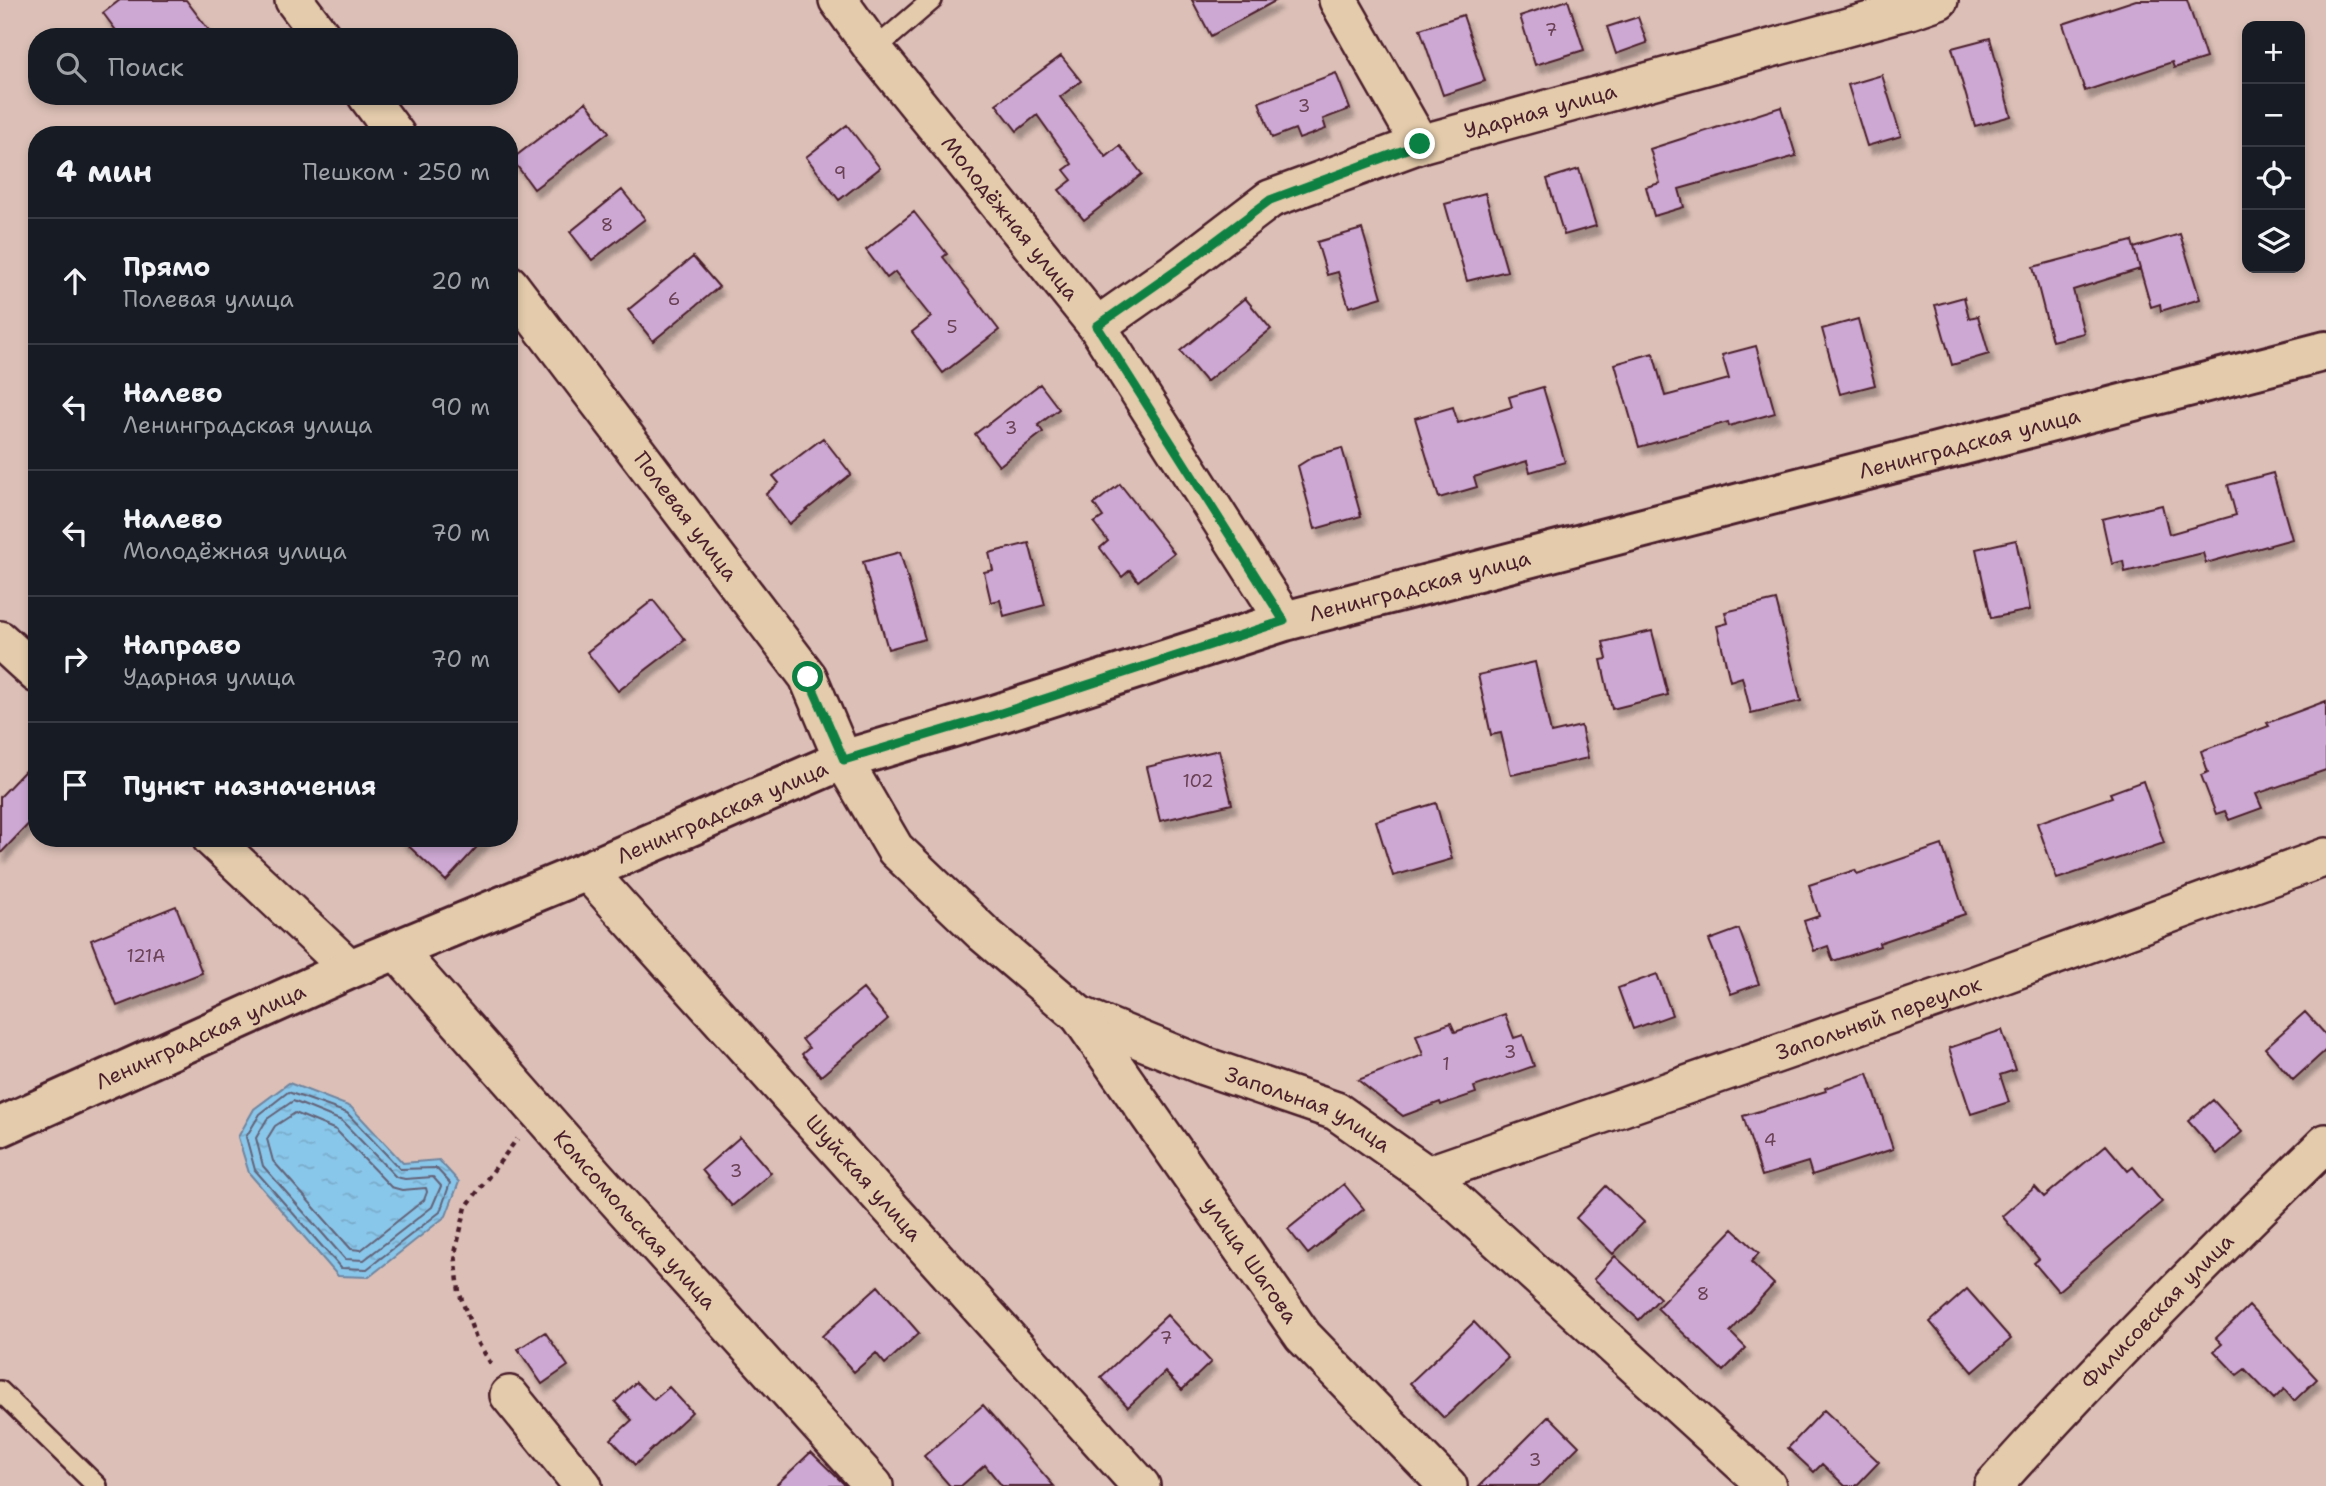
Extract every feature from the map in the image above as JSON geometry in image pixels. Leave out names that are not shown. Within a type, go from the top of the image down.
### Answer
[{"type":"street","points":[[294,0],[315,28]]},
{"type":"street","name":"Молодёжная улица","points":[[838,0],[874,50],[1097,326],[1284,621]]},
{"type":"street","points":[[1338,0],[1420,144]]},
{"type":"street","name":"Ударная улица","points":[[1097,326],[1270,200],[1420,144],[1918,3]]},
{"type":"street","points":[[374,105],[389,126]]},
{"type":"street","name":"Полевая улица","points":[[518,296],[808,677],[844,760]]},
{"type":"street","name":"Ленинградская улица","points":[[0,1127],[350,969],[844,760],[998,714],[1284,621],[2326,351]]},
{"type":"street","points":[[0,640],[28,666]]},
{"type":"street","name":"Запольная улица","points":[[844,760],[895,849],[984,934],[1079,1015],[1204,1066],[1336,1111],[1427,1175],[1767,1486]]},
{"type":"street","points":[[221,847],[350,969]]},
{"type":"street","name":"Запольный переулок","points":[[1427,1175],[1975,985],[2326,857]]},
{"type":"street","name":"Шуйская улица","points":[[587,871],[1141,1486]]},
{"type":"street","name":"Комсомольская улица","points":[[397,951],[874,1486]]},
{"type":"street","name":"улица Шагова","points":[[1079,1015],[1303,1336],[1448,1486]]},
{"type":"street","name":"Филисовская улица","points":[[1993,1486],[2060,1411],[2210,1256],[2326,1143]]},
{"type":"street","points":[[509,1395],[583,1486]]},
{"type":"lane","points":[[874,50],[932,0]]},
{"type":"lane","points":[[0,1391],[97,1486]]},
{"type":"path","points":[[509,1395],[476,1339],[459,1292],[456,1253],[466,1207],[539,1112]]},
{"type":"water","points":[[289,1083],[351,1107],[403,1163],[439,1160],[459,1182],[446,1216],[369,1277],[338,1276],[249,1173],[238,1137],[254,1109]]},
{"type":"building","points":[[120,0],[186,0],[207,28],[114,28],[103,13]]},
{"type":"building","points":[[1192,0],[1277,0],[1211,36]]},
{"type":"building","points":[[1568,0],[1584,50],[1535,65],[1520,16]]},
{"type":"building","points":[[2136,0],[2187,0],[2206,58],[2174,68],[2172,62],[2085,91],[2063,24]]},
{"type":"building","points":[[1463,15],[1485,81],[1443,95],[1420,29]]},
{"type":"building","points":[[1638,17],[1647,43],[1616,54],[1607,27]]},
{"type":"building","points":[[1990,38],[2011,116],[1975,126],[1952,48]]},
{"type":"building","points":[[1061,56],[1081,81],[1060,97],[1106,157],[1120,146],[1142,174],[1084,220],[1059,190],[1072,180],[1064,170],[1072,164],[1037,115],[1017,131],[996,104]]},
{"type":"building","points":[[1336,73],[1350,109],[1323,119],[1326,129],[1299,139],[1295,129],[1272,138],[1259,102]]},
{"type":"building","points":[[1882,75],[1901,136],[1867,146],[1848,85]]},
{"type":"building","points":[[586,102],[609,132],[534,189],[518,167],[518,154]]},
{"type":"building","points":[[1781,107],[1796,156],[1679,189],[1684,207],[1654,216],[1646,187],[1660,183],[1650,149]]},
{"type":"building","points":[[847,125],[880,168],[839,200],[806,157]]},
{"type":"building","points":[[1579,169],[1596,226],[1564,235],[1547,179]]},
{"type":"building","points":[[622,190],[645,219],[592,260],[570,232]]},
{"type":"building","points":[[1485,193],[1507,271],[1467,281],[1445,204]]},
{"type":"building","points":[[914,212],[947,254],[943,257],[999,330],[943,373],[912,332],[931,317],[895,272],[887,278],[866,250]]},
{"type":"building","points":[[1362,229],[1382,297],[1349,307],[1338,272],[1327,275],[1317,242]]},
{"type":"building","points":[[2180,234],[2200,299],[2161,311],[2160,304],[2151,307],[2134,248]]},
{"type":"building","points":[[2132,241],[2140,269],[2073,290],[2084,333],[2052,341],[2033,267]]},
{"type":"building","points":[[693,257],[719,287],[653,341],[628,310]]},
{"type":"building","points":[[1964,297],[1969,318],[1978,316],[1989,354],[1952,365],[1935,305]]},
{"type":"building","points":[[1245,298],[1271,329],[1206,382],[1180,351]]},
{"type":"building","points":[[1858,319],[1875,385],[1840,394],[1822,329]]},
{"type":"building","points":[[1756,346],[1775,413],[1729,426],[1728,422],[1639,447],[1615,364],[1653,353],[1665,396],[1729,379],[1722,355]]},
{"type":"building","points":[[1040,384],[1059,409],[1038,425],[1043,432],[999,466],[975,434]]},
{"type":"building","points":[[1543,387],[1565,462],[1530,472],[1527,461],[1474,477],[1477,487],[1439,498],[1415,418],[1453,407],[1458,423],[1512,407],[1509,397]]},
{"type":"building","points":[[823,438],[851,474],[789,524],[766,494],[779,483],[773,476]]},
{"type":"building","points":[[1342,448],[1361,516],[1315,529],[1298,466],[1314,456]]},
{"type":"building","points":[[2273,473],[2292,539],[2206,563],[2203,553],[2125,572],[2123,561],[2112,564],[2102,519],[2162,505],[2169,534],[2236,515],[2228,485]]},
{"type":"building","points":[[1120,484],[1174,553],[1138,581],[1130,570],[1122,577],[1100,548],[1108,541],[1094,523],[1103,517],[1094,504]]},
{"type":"building","points":[[2016,540],[2030,610],[1991,618],[1976,549]]},
{"type":"building","points":[[1029,543],[1045,605],[1004,616],[1000,600],[991,602],[984,572],[993,570],[989,553]]},
{"type":"building","points":[[900,552],[925,639],[888,649],[863,562]]},
{"type":"building","points":[[653,600],[685,640],[618,691],[587,652]]},
{"type":"building","points":[[1776,600],[1801,701],[1751,713],[1742,677],[1730,681],[1717,626],[1728,623],[1725,612]]},
{"type":"building","points":[[1652,631],[1668,695],[1612,709],[1601,660],[1607,659],[1603,642]]},
{"type":"building","points":[[1535,662],[1551,733],[1581,726],[1588,758],[1511,775],[1501,733],[1491,735],[1478,675]]},
{"type":"building","points":[[2326,701],[2326,770],[2256,794],[2262,808],[2229,820],[2225,811],[2216,814],[2201,775],[2208,772],[2201,751]]},
{"type":"building","points":[[1219,750],[1232,804],[1160,821],[1147,767]]},
{"type":"building","points":[[28,767],[28,824],[0,854],[0,797]]},
{"type":"building","points":[[2143,781],[2164,843],[2057,879],[2037,823],[2112,797],[2110,793]]},
{"type":"building","points":[[1436,803],[1452,859],[1393,876],[1376,821]]},
{"type":"building","points":[[1942,845],[1965,914],[1833,961],[1828,946],[1814,951],[1804,921],[1819,916],[1809,885],[1855,870],[1857,874]]},
{"type":"building","points":[[410,847],[477,847],[446,881]]},
{"type":"building","points":[[176,906],[202,973],[117,1006],[91,940]]},
{"type":"building","points":[[1739,929],[1759,984],[1731,994],[1709,940]]},
{"type":"building","points":[[1657,974],[1672,1015],[1633,1029],[1618,988]]},
{"type":"building","points":[[863,989],[888,1019],[821,1076],[802,1054],[809,1048],[802,1039]]},
{"type":"building","points":[[2305,1012],[2326,1035],[2326,1050],[2293,1080],[2265,1048]]},
{"type":"building","points":[[1505,1014],[1514,1038],[1523,1035],[1534,1066],[1474,1087],[1476,1093],[1441,1105],[1440,1102],[1403,1116],[1358,1080],[1423,1055],[1416,1035],[1451,1023],[1455,1032]]},
{"type":"building","points":[[2002,1030],[2015,1070],[2000,1075],[2009,1102],[1971,1114],[1949,1048]]},
{"type":"building","points":[[1868,1073],[1893,1149],[1812,1175],[1808,1162],[1762,1176],[1743,1116],[1826,1091],[1825,1088]]},
{"type":"building","points":[[2213,1100],[2242,1132],[2217,1154],[2188,1121]]},
{"type":"building","points":[[740,1137],[771,1173],[732,1206],[702,1170]]},
{"type":"building","points":[[2106,1145],[2128,1171],[2133,1167],[2162,1202],[2058,1291],[2034,1263],[2039,1259],[2002,1216],[2035,1187],[2044,1197]]},
{"type":"building","points":[[1344,1184],[1364,1209],[1308,1254],[1288,1229]]},
{"type":"building","points":[[1606,1186],[1644,1222],[1613,1254],[1576,1218]]},
{"type":"building","points":[[1733,1229],[1759,1253],[1751,1262],[1774,1284],[1730,1332],[1746,1348],[1723,1371],[1657,1308]]},
{"type":"building","points":[[1615,1256],[1660,1298],[1639,1320],[1594,1279]]},
{"type":"building","points":[[878,1286],[919,1333],[885,1364],[876,1353],[854,1372],[822,1336]]},
{"type":"building","points":[[1967,1289],[2011,1339],[1973,1372],[1930,1322]]},
{"type":"building","points":[[2249,1306],[2317,1379],[2294,1401],[2284,1389],[2274,1399],[2245,1369],[2237,1375],[2214,1351],[2222,1344],[2216,1338]]},
{"type":"building","points":[[1167,1315],[1211,1362],[1182,1390],[1165,1372],[1128,1407],[1101,1377]]},
{"type":"building","points":[[1474,1322],[1508,1358],[1444,1418],[1410,1383]]},
{"type":"building","points":[[545,1332],[568,1366],[542,1384],[518,1349]]},
{"type":"building","points":[[636,1382],[654,1400],[669,1387],[692,1412],[635,1465],[611,1439],[632,1420],[615,1402]]},
{"type":"building","points":[[983,1405],[1054,1486],[1002,1486],[985,1465],[961,1486],[950,1486],[924,1456]]},
{"type":"building","points":[[1824,1410],[1879,1462],[1856,1486],[1845,1486],[1822,1464],[1814,1472],[1788,1448]]},
{"type":"building","points":[[1549,1416],[1579,1446],[1539,1486],[1479,1486]]},
{"type":"building","points":[[811,1452],[846,1486],[775,1486]]},
{"type":"route","points":[[808,677],[844,760],[998,714],[1284,621],[1097,326],[1270,200],[1420,144]]}]
